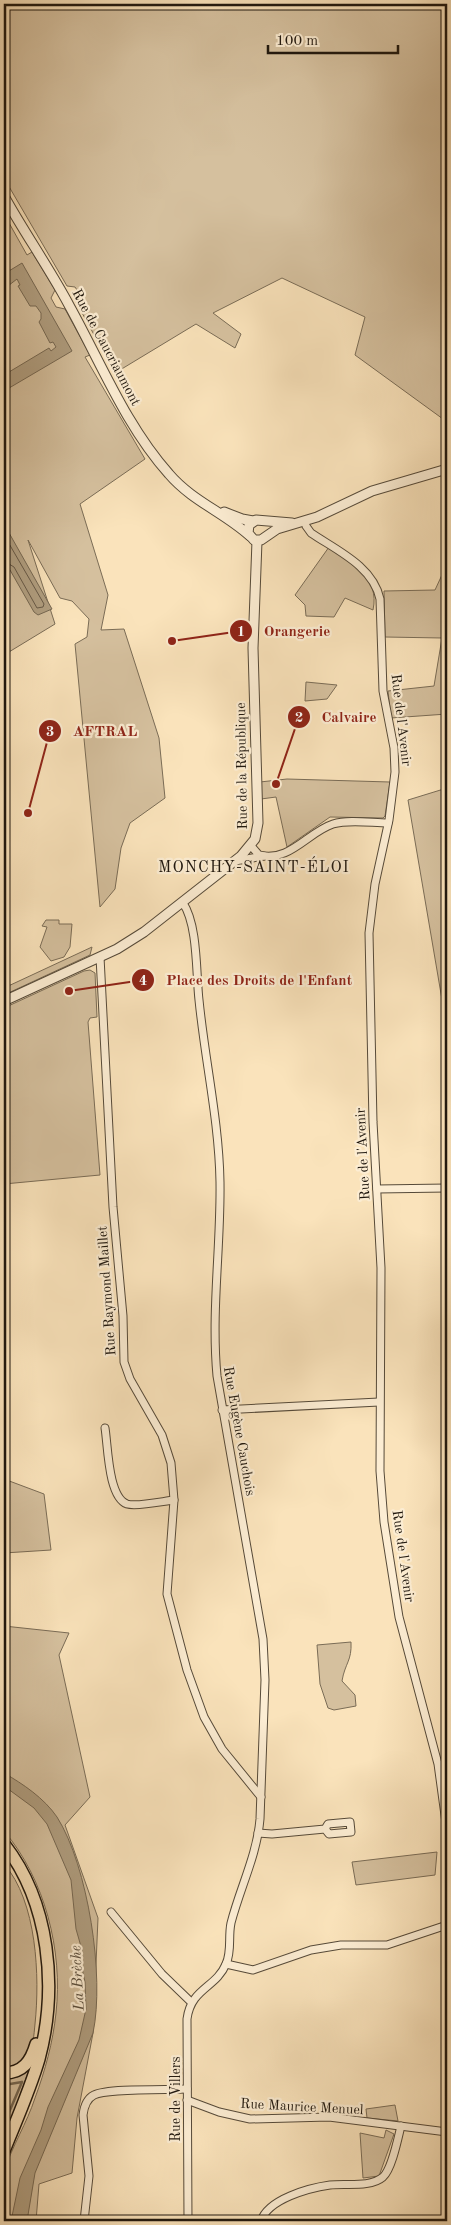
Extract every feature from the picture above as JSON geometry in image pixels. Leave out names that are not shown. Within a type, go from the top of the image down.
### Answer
[{"type":"main road","points":[[4,1844],[22,1873],[36,1906],[47,1952],[49,1985],[46,2026],[39,2060],[4,2152]]},
{"type":"main road","points":[[4,1856],[18,1880],[30,1909],[39,1945],[42,1980],[39,2032],[32,2056],[28,2063],[19,2070],[4,2073]]},
{"type":"street","name":"Rue de Caucriaumont","points":[[4,196],[59,287],[145,443],[173,479],[198,501]]},
{"type":"street","points":[[198,501],[242,520],[292,523],[305,521],[377,489],[447,469]]},
{"type":"street","points":[[198,501],[240,527],[254,539],[263,540],[268,535],[292,523]]},
{"type":"street","points":[[263,520],[269,527],[268,535]]},
{"type":"street","points":[[253,521],[248,527],[254,539]]},
{"type":"street","name":"Rue de l'Avenir","points":[[305,521],[311,533],[365,570],[374,581],[379,594],[383,691],[395,760],[395,782],[374,884],[369,933],[373,1122],[381,1278],[379,1402],[382,1494],[390,1561],[403,1639],[440,1774],[447,1830]]},
{"type":"street","name":"Rue de la République","points":[[4,1001],[128,943],[183,904],[234,862],[250,846],[256,836],[258,823],[253,648],[254,539]]},
{"type":"street","points":[[234,862],[291,850],[333,824],[388,823]]},
{"type":"street","points":[[250,846],[259,855],[264,856]]},
{"type":"street","name":"Rue Eugène Cauchois","points":[[183,904],[191,924],[219,1151],[220,1190],[214,1338],[222,1410],[232,1455],[263,1639],[265,1680],[258,1833],[230,1930],[230,1950],[226,1964]]},
{"type":"street","name":"Rue Raymond Maillet","points":[[100,957],[113,1207],[123,1316],[124,1362],[130,1379],[167,1447],[171,1463],[174,1500],[166,1588],[187,1670],[197,1700],[214,1737],[261,1798]]},
{"type":"street","points":[[377,1189],[447,1188]]},
{"type":"street","points":[[222,1410],[379,1402]]},
{"type":"street","points":[[105,1428],[113,1486],[119,1499],[129,1505],[174,1500]]},
{"type":"street","points":[[258,1833],[272,1834],[325,1829]]},
{"type":"street","points":[[111,1912],[166,1978],[191,2002],[220,1974],[226,1964],[245,1970],[258,1969],[311,1950],[341,1945],[387,1945],[447,1925]]},
{"type":"street","name":"Rue de Villers","points":[[188,2221],[187,2019],[191,2002]]},
{"type":"street","points":[[84,2221],[88,2176],[83,2115],[84,2106],[89,2099],[104,2092],[187,2089]]},
{"type":"street","name":"Rue Maurice Menuel","points":[[187,2100],[219,2112],[250,2118],[329,2117],[447,2132]]},
{"type":"street","points":[[261,2221],[265,2213],[274,2204],[304,2192],[329,2185],[368,2183],[381,2178],[387,2172],[401,2126]]},
{"type":"shaded area","points":[[4,4],[447,4],[447,409],[443,419],[355,355],[365,317],[282,278],[213,313],[241,334],[235,348],[196,324],[115,373],[75,300],[79,293],[75,287],[67,286],[4,178]]},
{"type":"shaded area","points":[[4,214],[27,255],[32,252],[55,290],[51,298],[56,307],[65,309],[90,355],[85,357],[145,459],[80,504],[108,595],[101,630],[124,629],[159,738],[165,798],[130,823],[121,848],[115,889],[100,907],[75,644],[87,637],[89,619],[72,601],[60,598],[28,540],[55,624],[4,655]]},
{"type":"shaded area","points":[[329,547],[355,566],[368,580],[374,599],[373,610],[345,598],[334,617],[306,616],[305,605],[295,595]]},
{"type":"shaded area","points":[[447,564],[447,714],[391,718],[388,691],[434,686],[442,638],[385,637],[384,591],[435,590]]},
{"type":"shaded area","points":[[306,682],[337,685],[327,699],[305,701]]},
{"type":"shaded area","points":[[287,779],[390,782],[385,816],[383,818],[330,817],[287,847],[276,797],[261,799],[260,782]]},
{"type":"shaded area","points":[[447,788],[447,1029],[408,800]]},
{"type":"shaded area","points":[[46,920],[59,920],[59,924],[72,924],[70,947],[64,957],[51,961],[40,947],[47,927],[42,926]]},
{"type":"shaded area","points":[[92,947],[90,955],[4,995],[4,988]]},
{"type":"shaded area","points":[[90,970],[95,973],[97,1017],[90,1018],[88,1022],[100,1175],[4,1184],[4,1008],[84,971]]},
{"type":"shaded area","points":[[4,1479],[44,1494],[51,1550],[4,1553]]},
{"type":"shaded area","points":[[4,1626],[69,1633],[59,1655],[90,1797],[65,1825],[98,1918],[93,2033],[77,2118],[72,2173],[39,2184],[36,2221],[4,2221],[2,2183],[7,2162],[32,2107],[48,2056],[56,2013],[57,1965],[48,1917],[40,1893],[18,1850],[4,1831]]},
{"type":"shaded area","points":[[351,1642],[350,1654],[342,1681],[355,1695],[356,1706],[334,1710],[328,1708],[320,1684],[317,1645]]},
{"type":"shaded area","points":[[437,1852],[435,1875],[356,1885],[352,1862]]},
{"type":"shaded area","points":[[4,1864],[15,1880],[30,1918],[34,1940],[37,1984],[34,2032],[30,2054],[23,2062],[4,2069]]},
{"type":"shaded area","points":[[30,2067],[4,2140],[4,2079],[18,2077]]},
{"type":"shaded area","points":[[395,2105],[398,2121],[367,2118],[366,2109]]},
{"type":"shaded area","points":[[386,2130],[394,2134],[379,2176],[363,2178],[360,2133],[384,2138]]},
{"type":"water","points":[[22,263],[72,351],[4,391],[4,375],[49,348],[51,351],[56,347],[53,342],[50,343],[39,322],[41,313],[36,306],[30,306],[18,286],[20,285],[17,279],[4,289],[4,274]]},
{"type":"water","points":[[4,524],[52,609],[38,615],[34,612],[10,570],[4,564]]},
{"type":"water","name":"La Brèche","points":[[4,1773],[26,1787],[52,1810],[68,1838],[85,1892],[91,1922],[97,1983],[93,2033],[35,2173],[27,2221],[11,2221],[20,2178],[41,2130],[48,2107],[79,2040],[86,2009],[85,1982],[80,1959],[82,1950],[76,1929],[71,1880],[47,1824],[34,1808],[4,1786]]},
{"type":"waterway","points":[[4,2085],[22,2082]]},
{"type":"waterway","points":[[4,2124],[22,2082]]},
{"type":"place","name":"Orangerie","points":[[172,641]]},
{"type":"place","name":"Calvaire","points":[[276,784]]},
{"type":"place","name":"AFTRAL","points":[[28,813]]},
{"type":"place","name":"Place des Droits de l'Enfant","points":[[69,991]]},
{"type":"district","name":"MONCHY-SAINT-ÉLOI","points":[[254,866]]}]
